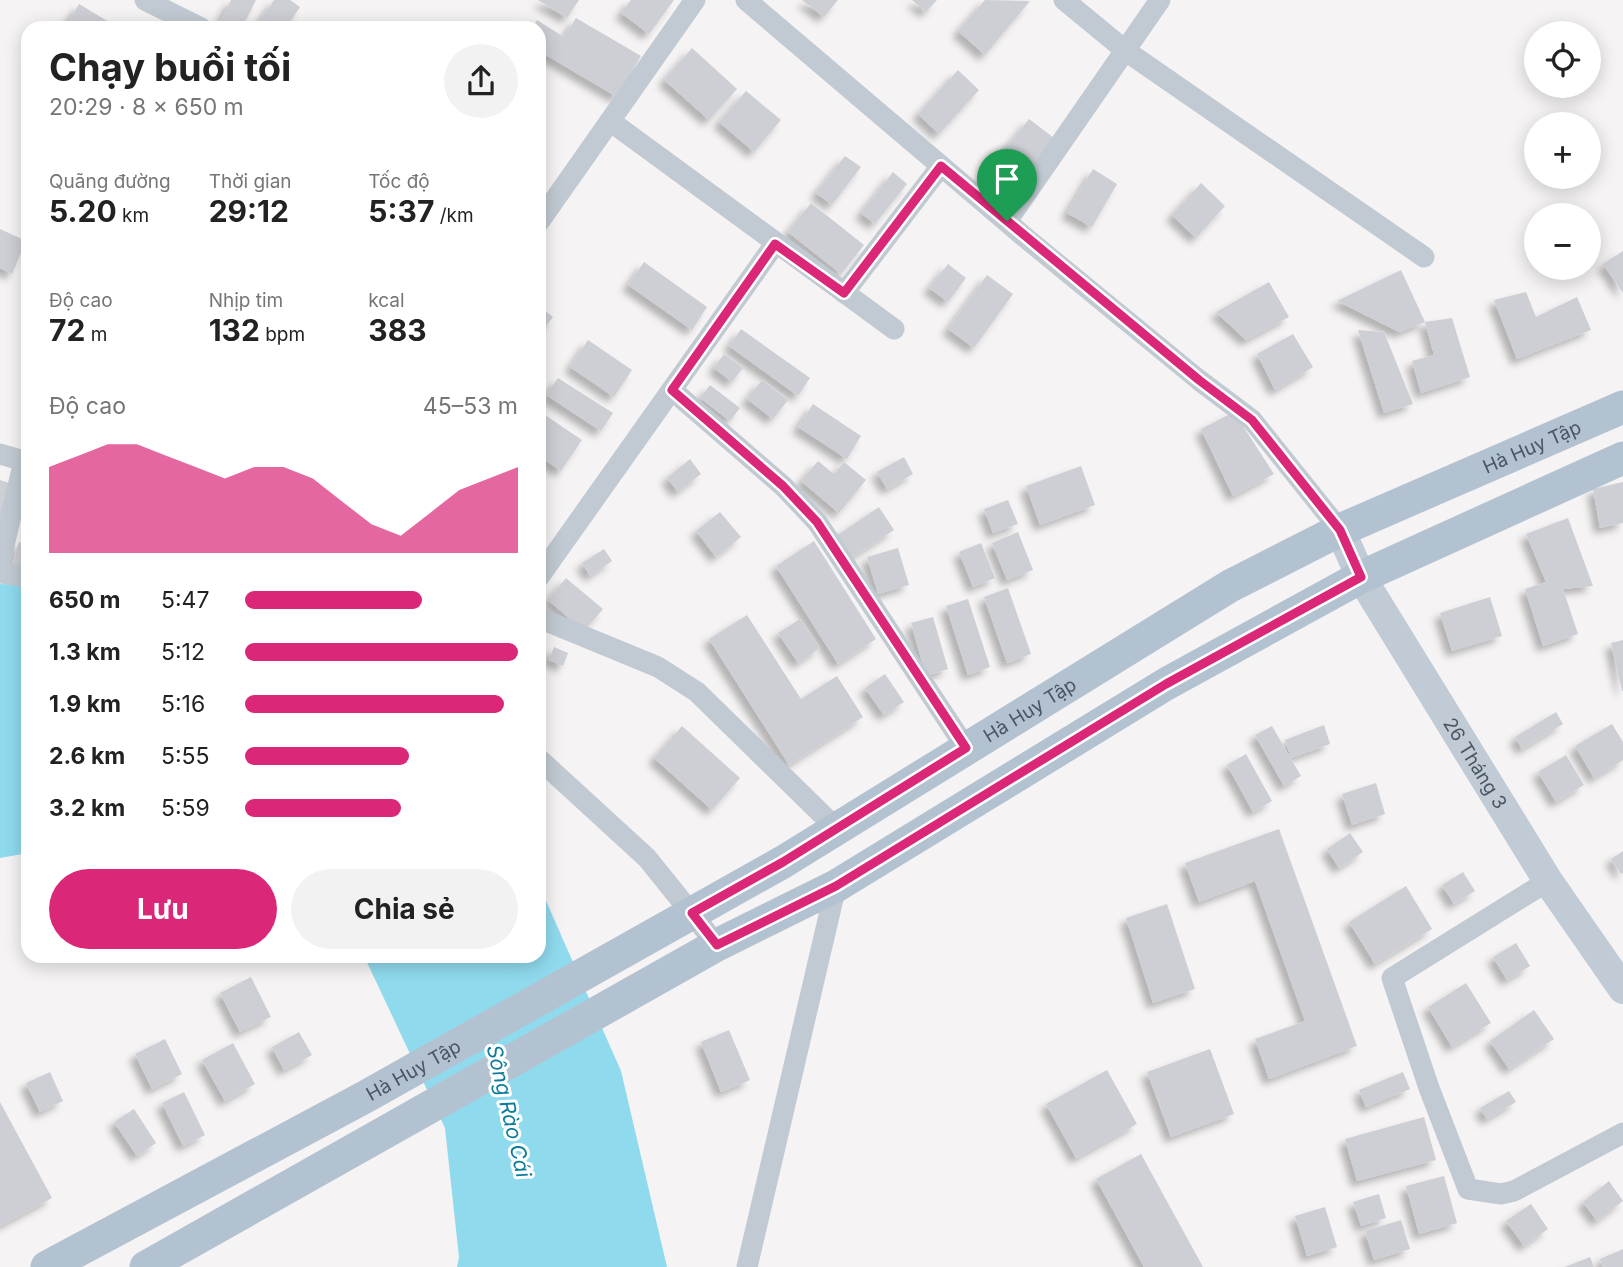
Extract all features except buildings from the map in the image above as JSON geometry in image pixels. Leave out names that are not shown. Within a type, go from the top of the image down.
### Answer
[{"type":"main road","name":"Hà Huy Tập","points":[[47,1267],[365,1097],[692,913],[837,828],[1230,586],[1340,530],[1623,407]]},
{"type":"main road","name":"Hà Huy Tập","points":[[146,1267],[717,945],[836,886],[1166,684],[1361,577],[1623,458]]},
{"type":"street","points":[[145,0],[187,21]]},
{"type":"street","points":[[546,212],[695,0]]},
{"type":"street","points":[[746,0],[1007,221],[1199,380],[1252,420],[1340,530]]},
{"type":"street","points":[[1064,0],[1126,51],[1424,257]]},
{"type":"street","points":[[1007,221],[1160,0]]},
{"type":"street","points":[[610,121],[775,244],[894,328]]},
{"type":"street","points":[[844,293],[941,166]]},
{"type":"street","points":[[546,567],[775,244]]},
{"type":"street","points":[[672,390],[783,486],[817,522],[966,748]]},
{"type":"street","points":[[0,453],[21,459]]},
{"type":"street","points":[[0,562],[21,480]]},
{"type":"street","name":"26 Tháng 3","points":[[1340,530],[1361,577],[1548,881],[1623,989]]},
{"type":"street","points":[[0,573],[21,576]]},
{"type":"street","points":[[546,621],[657,667],[697,692],[837,828]]},
{"type":"street","points":[[546,765],[647,858],[717,945]]},
{"type":"street","points":[[1548,881],[1392,978],[1429,1088],[1468,1189],[1501,1194],[1514,1191],[1623,1133]]},
{"type":"street","points":[[747,1267],[836,886]]},
{"type":"water","points":[[0,584],[21,585],[21,854],[0,858]]},
{"type":"water","name":"Sông Rào Cái","points":[[546,901],[621,1071],[667,1267],[457,1267],[459,1257],[445,1128],[367,963],[546,963]]},
{"type":"route","points":[[941,166],[1007,221],[1199,380],[1252,420],[1297,472],[1340,530],[1361,577],[1166,684],[836,886],[717,945],[692,913],[783,862],[966,748],[817,522],[783,486],[672,390],[775,244],[844,293],[941,166]]}]
